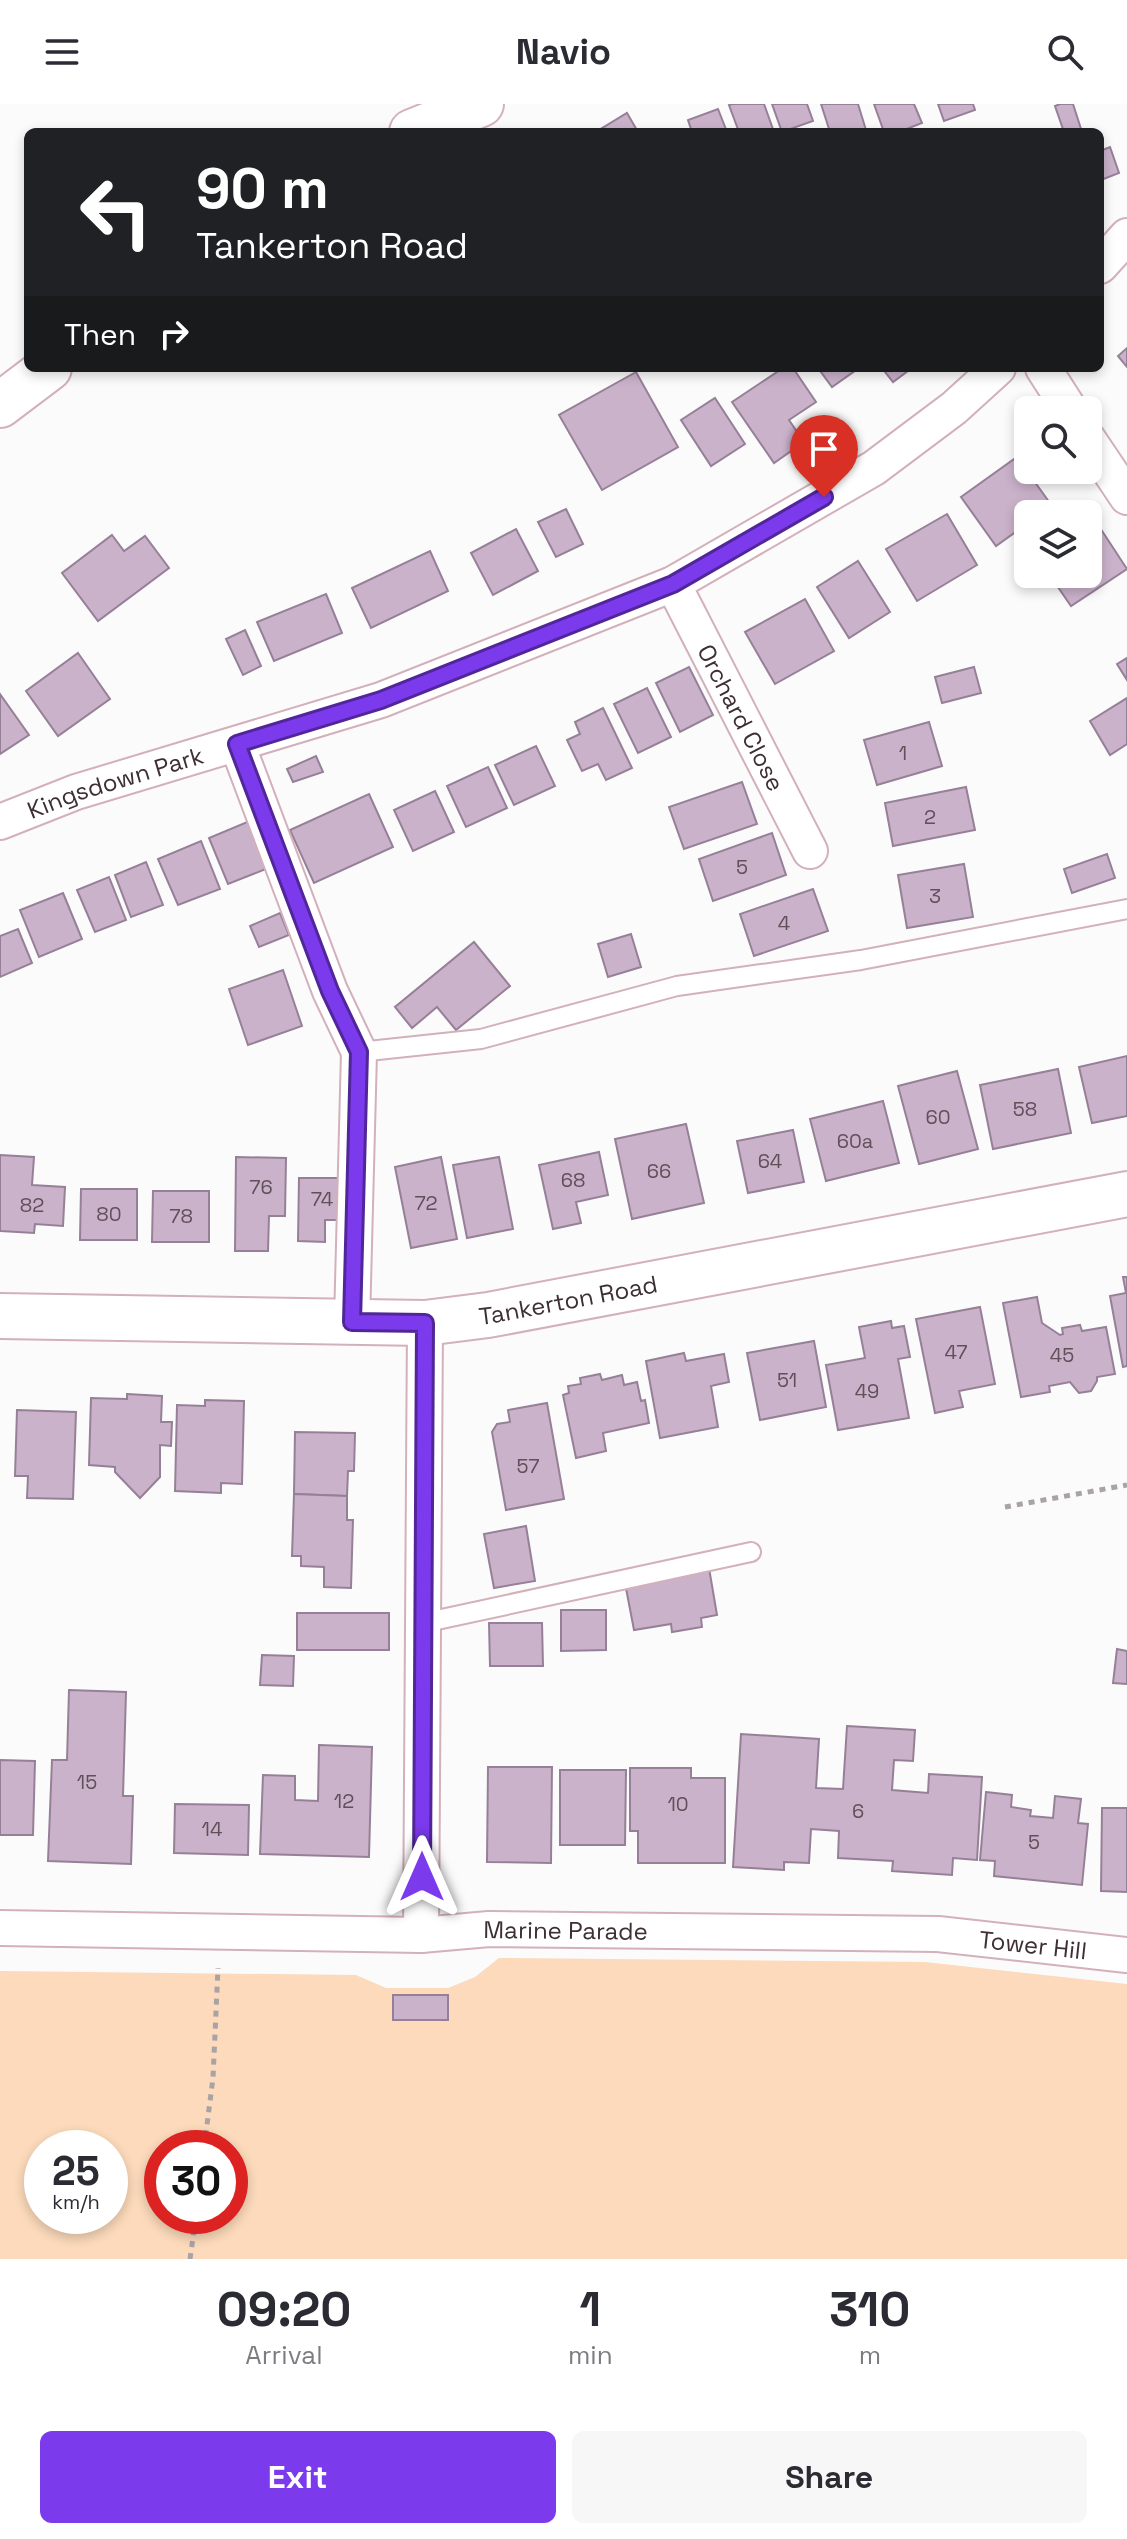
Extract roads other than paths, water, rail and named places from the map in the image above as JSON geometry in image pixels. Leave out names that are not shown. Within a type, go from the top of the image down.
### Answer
[{"type":"main road","points":[[422,128],[481,104]]},
{"type":"main road","points":[[0,405],[44,372]]},
{"type":"main road","name":"Tankerton Road","points":[[0,1316],[425,1323],[488,1315],[1127,1194]]},
{"type":"street","points":[[1104,262],[1127,236]]},
{"type":"street","name":"Kingsdown Park","points":[[0,822],[76,792],[381,700],[673,584],[874,468],[954,408],[994,372]]},
{"type":"street","points":[[1046,372],[1061,396]]},
{"type":"street","points":[[1102,460],[1127,497]]},
{"type":"street","name":"Orchard Close","points":[[673,584],[810,851]]},
{"type":"street","points":[[237,744],[330,991],[359,1052],[352,1322]]},
{"type":"street","points":[[421,1935],[425,1323]]},
{"type":"street","name":"Marine Parade","points":[[0,1928],[421,1935],[489,1929],[938,1934]]},
{"type":"street","name":"Tower Hill","points":[[938,1934],[1127,1955]]},
{"type":"lane","points":[[359,1052],[481,1039],[677,986],[861,960],[1127,909]]},
{"type":"lane","points":[[423,1623],[751,1552]]}]
